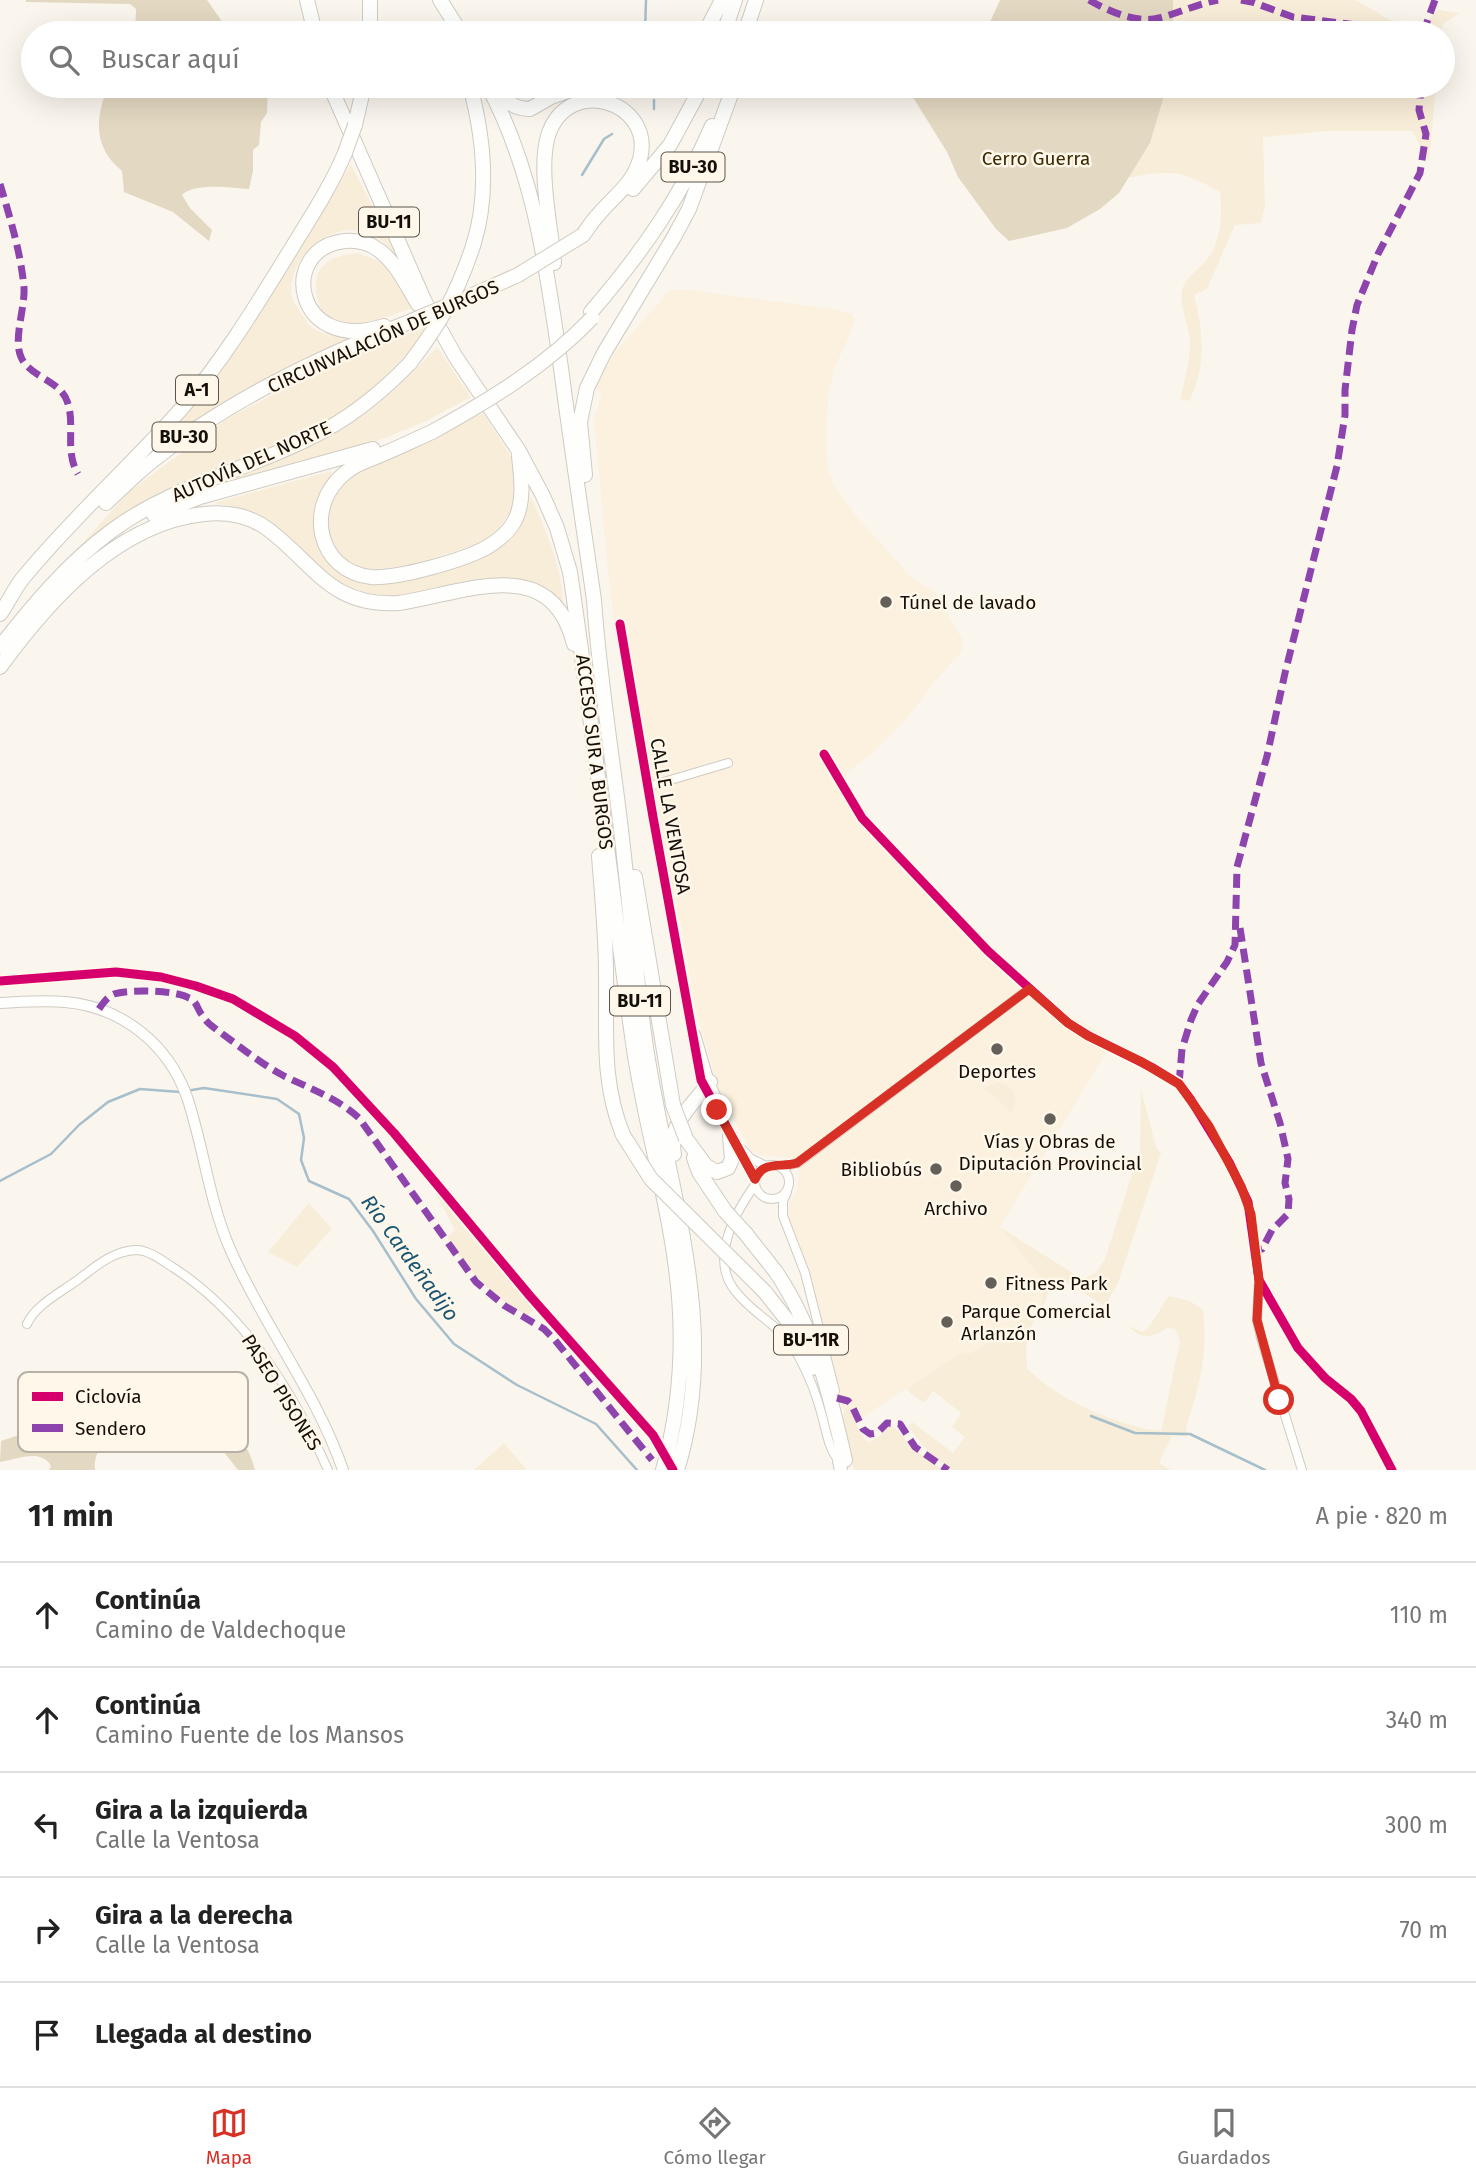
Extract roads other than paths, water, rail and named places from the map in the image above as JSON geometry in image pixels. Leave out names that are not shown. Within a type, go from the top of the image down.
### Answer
[{"type":"highway","points":[[307,0],[312,21]]},
{"type":"highway","points":[[370,0],[370,21]]},
{"type":"highway","points":[[437,0],[451,21]]},
{"type":"highway","points":[[711,21],[722,0]]},
{"type":"highway","points":[[728,21],[735,0]]},
{"type":"highway","points":[[750,21],[758,0]]},
{"type":"highway","points":[[754,21],[758,0]]},
{"type":"highway","name":"ACCESO SUR A BURGOS","points":[[335,98],[424,300],[455,356],[519,452],[543,496],[557,528],[570,572],[640,1093],[691,1335],[663,1470]]},
{"type":"highway","name":"A-1","points":[[0,614],[20,582],[38,561],[128,468],[185,405],[208,375],[252,312],[319,205],[345,153],[362,98]]},
{"type":"highway","name":"AUTOVÍA DEL NORTE","points":[[0,647],[34,603],[111,531],[167,499],[327,429],[375,397],[410,363],[453,301],[478,229],[484,166],[482,139],[473,98]]},
{"type":"highway","name":"ACCESO SUR A BURGOS","points":[[495,98],[521,161],[536,216],[554,308],[594,600],[597,650],[646,1048],[688,1261],[694,1370],[690,1408],[677,1470]]},
{"type":"highway","points":[[503,98],[514,106],[530,109],[549,98]]},
{"type":"highway","name":"CIRCUNVALACIÓN DE BURGOS","points":[[12,598],[27,586],[90,518],[145,467],[203,424],[275,383],[393,325],[409,322],[518,275],[583,235],[627,195],[664,153],[696,98]]},
{"type":"highway","name":"BU-30","points":[[89,550],[141,520],[188,502],[356,454],[431,429],[515,376],[591,315],[647,243],[694,167],[722,98]]},
{"type":"highway","points":[[594,600],[595,574],[580,422],[584,399],[594,369],[689,209],[730,98]]},
{"type":"highway","points":[[554,308],[556,281],[544,165],[548,136],[561,113],[571,105],[584,100],[613,103],[625,111],[635,123],[641,155],[636,172],[626,187],[599,213],[583,235]]},
{"type":"highway","points":[[393,325],[351,331],[338,329],[314,316],[304,296],[303,282],[316,254],[329,245],[354,240],[378,249],[397,271],[443,344],[455,356]]},
{"type":"highway","points":[[431,429],[354,466],[334,483],[323,501],[319,519],[326,545],[341,565],[370,577],[388,576],[429,567],[488,547],[502,536],[515,520],[521,493],[519,452]]},
{"type":"highway","points":[[0,667],[53,602],[104,557],[155,526],[184,517],[213,513],[238,515],[262,525],[288,546],[323,581],[359,600],[399,603],[499,585],[516,585],[535,590],[554,601],[561,610],[585,671]]},
{"type":"highway","name":"BU-11R","points":[[594,600],[673,1105],[699,1172],[725,1211],[776,1273],[805,1326],[828,1389],[843,1465]]},
{"type":"highway","name":"BU-11R","points":[[599,784],[597,823],[606,975],[605,1041],[608,1086],[623,1135],[651,1179],[765,1292],[787,1320],[807,1354],[843,1465]]},
{"type":"highway","points":[[691,1335],[698,1291],[696,1269],[671,1142],[674,1128],[707,1085]]},
{"type":"highway","points":[[686,1139],[706,1166],[717,1172],[728,1168],[731,1163],[734,1143]]},
{"type":"main road","points":[[0,1003],[66,1002],[94,1007],[137,1028],[164,1054],[183,1084],[217,1216],[231,1251],[324,1424],[343,1470]]},
{"type":"street","name":"CALLE LA VENTOSA","points":[[620,624],[693,1046],[707,1085],[755,1182]]},
{"type":"street","points":[[824,754],[862,818],[988,951],[1068,1023],[1179,1084],[1209,1126],[1244,1194],[1251,1214],[1259,1280],[1257,1320],[1303,1470]]},
{"type":"street","points":[[647,787],[728,763]]},
{"type":"street","points":[[843,1465],[832,1452],[819,1406],[793,1347],[782,1332],[736,1292],[724,1263],[727,1238],[761,1169],[766,1166],[781,1167],[797,1163],[1029,989]]},
{"type":"street","name":"CALLE LA VENTOSA","points":[[734,1143],[750,1158],[766,1166]]},
{"type":"street","points":[[797,1163],[783,1201],[783,1216],[807,1283],[836,1396],[846,1447],[843,1465]]},
{"type":"street","points":[[781,1167],[789,1179]]},
{"type":"street","points":[[755,1182],[761,1195],[772,1199],[787,1192]]},
{"type":"street","name":"PASEO PISONES","points":[[27,1324],[30,1317],[107,1258],[134,1250],[155,1256],[186,1276],[248,1334],[309,1430],[328,1470]]},
{"type":"street","points":[[1259,1280],[1298,1348],[1325,1378],[1361,1411],[1392,1470]]},
{"type":"waterway","points":[[645,21],[646,0]]},
{"type":"waterway","points":[[654,100],[654,109]]},
{"type":"waterway","points":[[582,175],[604,139],[612,134]]},
{"type":"waterway","name":"Río Cardeñadijo","points":[[186,1091],[204,1088],[277,1099],[299,1114],[304,1138],[301,1160],[309,1181],[349,1199],[373,1231],[416,1299],[454,1344],[517,1385],[596,1424],[637,1470]]},
{"type":"waterway","name":"Río Cardeñadijo","points":[[0,1181],[51,1154],[79,1125],[108,1102],[140,1089],[180,1092]]},
{"type":"waterway","points":[[1091,1416],[1135,1433],[1190,1434],[1265,1470]]},
{"type":"place","name":"Túnel de lavado","points":[[886,602]]},
{"type":"place","name":"Deportes","points":[[997,1049]]},
{"type":"place","name":"Vías y Obras de Diputación Provincial","points":[[1050,1119]]},
{"type":"place","name":"Bibliobús","points":[[936,1169]]},
{"type":"place","name":"Archivo","points":[[956,1186]]},
{"type":"place","name":"Fitness Park","points":[[991,1283]]},
{"type":"place","name":"Parque Comercial Arlanzón","points":[[947,1322]]},
{"type":"park label","name":"Cerro Guerra","points":[[1036,158]]}]
